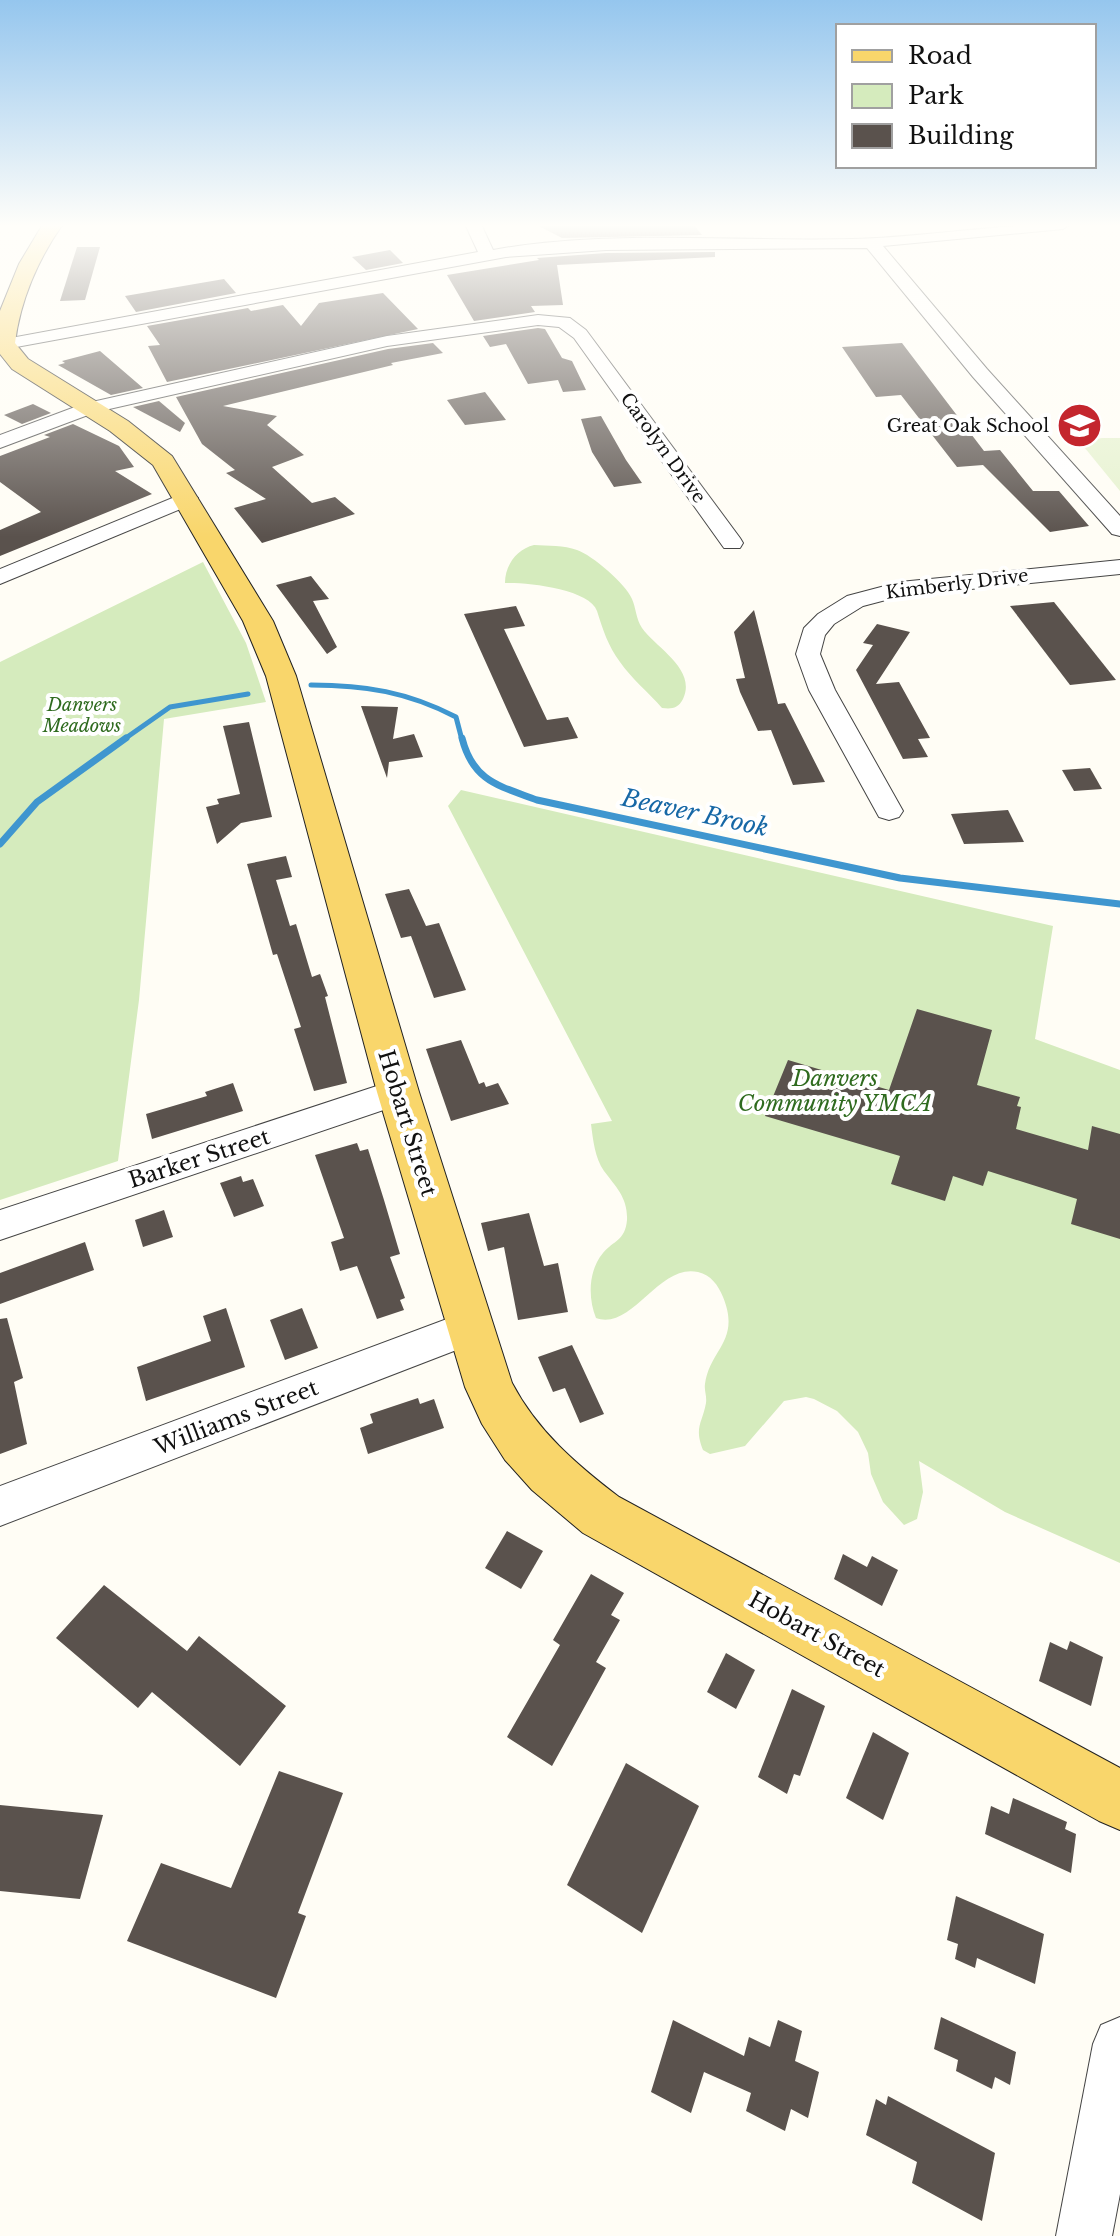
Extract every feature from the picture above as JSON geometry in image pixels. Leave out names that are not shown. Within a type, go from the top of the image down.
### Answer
[{"type":"main road","name":"Hobart Street","points":[[2,345],[20,364],[155,452],[187,498],[258,621],[276,659],[398,1092],[489,1387],[503,1419],[550,1475],[601,1515],[1120,1800]]},
{"type":"street","points":[[2,345],[91,328]]},
{"type":"street","name":"Carolyn Drive","points":[[90,408],[387,341],[473,328]]},
{"type":"street","name":"Carolyn Drive","points":[[572,328],[580,334],[732,543]]},
{"type":"street","points":[[943,328],[1120,529]]},
{"type":"street","points":[[0,442],[90,408]]},
{"type":"street","points":[[0,577],[187,498]]},
{"type":"street","name":"Kimberly Drive","points":[[889,811],[822,690],[808,654],[813,633],[826,619],[855,601],[900,589],[1120,567]]},
{"type":"street","name":"Barker Street","points":[[0,1225],[398,1092]]},
{"type":"street","name":"Williams Street","points":[[0,1506],[471,1327]]},
{"type":"street","points":[[1084,2236],[1120,2044]]},
{"type":"green space","points":[[1120,438],[1120,491],[1080,442]]},
{"type":"green space","points":[[534,545],[577,550],[608,571],[623,586],[632,599],[642,628],[680,669],[686,688],[677,707],[662,708],[629,674],[612,650],[592,603],[556,588],[505,583],[513,559],[522,550]]},
{"type":"green space","name":"Danvers Meadows","points":[[203,562],[246,643],[266,702],[164,719],[139,1000],[118,1161],[0,1200],[0,662]]},
{"type":"green space","name":"Danvers Community YMCA","points":[[461,790],[1053,926],[1035,1039],[1120,1070],[1120,1563],[1005,1512],[919,1461],[923,1492],[917,1519],[904,1525],[883,1502],[858,1432],[837,1411],[814,1399],[806,1397],[784,1401],[745,1446],[710,1454],[703,1450],[699,1431],[706,1403],[705,1384],[712,1362],[727,1335],[728,1312],[723,1297],[707,1275],[684,1272],[658,1286],[622,1315],[609,1319],[596,1318],[591,1293],[594,1268],[603,1253],[621,1236],[627,1220],[623,1199],[596,1155],[591,1124],[612,1121],[448,806]]},
{"type":"building","points":[[149,328],[418,329],[167,382],[148,346],[160,345]]},
{"type":"building","points":[[545,329],[562,358],[572,361],[586,390],[563,392],[558,380],[528,384],[506,344],[490,347],[483,336]]},
{"type":"building","points":[[433,343],[443,353],[391,363],[393,365],[223,406],[277,416],[267,425],[304,455],[272,467],[312,503],[335,497],[355,514],[262,543],[234,508],[266,499],[226,473],[235,470],[202,444],[176,397],[388,349]]},
{"type":"building","points":[[902,343],[984,451],[1000,450],[1033,491],[1059,491],[1089,526],[1050,532],[983,465],[957,467],[901,395],[876,397],[842,347]]},
{"type":"building","points":[[100,351],[143,388],[111,395],[58,365],[65,363],[62,361]]},
{"type":"building","points":[[485,392],[506,420],[465,425],[447,400]]},
{"type":"building","points":[[159,401],[185,423],[180,432],[133,407]]},
{"type":"building","points":[[33,404],[51,413],[22,424],[4,415]]},
{"type":"building","points":[[601,416],[642,483],[614,487],[592,452],[581,419]]},
{"type":"building","points":[[73,424],[119,446],[134,467],[115,471],[152,494],[0,556],[0,530],[41,512],[0,482],[0,456],[50,437],[44,435]]},
{"type":"building","points":[[311,576],[329,599],[313,601],[337,647],[327,654],[276,585]]},
{"type":"building","points":[[1054,602],[1116,680],[1070,685],[1010,606]]},
{"type":"building","points":[[516,606],[525,626],[504,629],[547,720],[568,717],[578,738],[524,747],[464,614]]},
{"type":"building","points":[[754,610],[778,704],[785,703],[825,782],[793,785],[771,730],[758,731],[740,692],[736,679],[745,678],[734,632]]},
{"type":"building","points":[[877,624],[910,632],[876,684],[899,682],[930,738],[918,739],[928,757],[903,759],[856,670],[873,645],[863,643]]},
{"type":"building","points":[[361,706],[398,707],[393,739],[414,734],[423,757],[389,762],[387,778]]},
{"type":"building","points":[[249,722],[272,817],[241,823],[217,844],[206,807],[219,804],[217,799],[240,794],[223,726]]},
{"type":"building","points":[[1090,768],[1102,789],[1074,791],[1062,770]]},
{"type":"building","points":[[1008,810],[1024,842],[964,844],[951,814]]},
{"type":"building","points":[[286,856],[292,877],[276,880],[290,926],[296,924],[312,977],[320,974],[328,996],[325,997],[347,1083],[314,1091],[294,1029],[301,1027],[277,954],[273,955],[247,864]]},
{"type":"building","points":[[409,889],[426,926],[439,923],[466,990],[434,998],[411,936],[401,938],[385,894]]},
{"type":"building","points":[[917,1009],[992,1030],[977,1085],[1020,1097],[1016,1129],[1088,1150],[1092,1126],[1120,1134],[1120,1239],[1071,1224],[1077,1199],[988,1171],[983,1186],[953,1176],[945,1201],[891,1184],[900,1156],[765,1116],[788,1060],[889,1090]]},
{"type":"building","points":[[461,1040],[479,1084],[484,1082],[486,1087],[498,1083],[509,1104],[451,1121],[426,1049]]},
{"type":"building","points":[[233,1083],[243,1111],[152,1139],[146,1114],[207,1096],[205,1092]]},
{"type":"building","points":[[357,1143],[360,1151],[368,1149],[384,1200],[400,1254],[390,1257],[405,1298],[400,1300],[404,1310],[377,1319],[357,1266],[340,1271],[331,1242],[344,1238],[315,1155]]},
{"type":"building","points":[[241,1176],[243,1182],[253,1179],[264,1206],[234,1217],[220,1183]]},
{"type":"building","points":[[164,1210],[173,1237],[143,1247],[135,1220]]},
{"type":"building","points":[[529,1213],[544,1266],[558,1263],[568,1312],[518,1320],[504,1247],[488,1251],[481,1223]]},
{"type":"building","points":[[85,1242],[94,1270],[0,1304],[0,1273]]},
{"type":"building","points":[[226,1308],[245,1367],[146,1401],[137,1367],[211,1341],[203,1316]]},
{"type":"building","points":[[302,1308],[318,1348],[285,1360],[270,1320]]},
{"type":"building","points":[[7,1318],[23,1378],[14,1382],[27,1444],[0,1454],[0,1319]]},
{"type":"building","points":[[572,1345],[604,1414],[580,1423],[565,1388],[553,1392],[538,1357]]},
{"type":"building","points":[[418,1398],[420,1404],[434,1399],[444,1428],[368,1454],[360,1428],[373,1423],[370,1414]]},
{"type":"building","points":[[507,1531],[543,1551],[521,1589],[485,1568]]},
{"type":"building","points":[[843,1554],[867,1567],[872,1556],[898,1570],[882,1606],[834,1579]]},
{"type":"building","points":[[591,1574],[624,1593],[611,1615],[620,1620],[596,1662],[606,1668],[552,1766],[507,1737],[560,1645],[553,1640]]},
{"type":"building","points":[[104,1585],[187,1651],[199,1636],[286,1706],[240,1766],[152,1692],[138,1708],[56,1638]]},
{"type":"building","points":[[1070,1641],[1103,1657],[1091,1706],[1039,1681],[1050,1642],[1067,1650]]},
{"type":"building","points":[[726,1653],[755,1670],[736,1709],[707,1692]]},
{"type":"building","points":[[792,1689],[825,1706],[800,1776],[794,1774],[787,1794],[758,1777]]},
{"type":"building","points":[[873,1732],[909,1753],[883,1820],[846,1798]]},
{"type":"building","points":[[626,1763],[699,1806],[642,1933],[567,1885]]},
{"type":"building","points":[[279,1771],[343,1793],[298,1913],[306,1916],[276,1998],[127,1941],[161,1863],[231,1888]]},
{"type":"building","points":[[1013,1798],[1067,1822],[1065,1829],[1076,1834],[1071,1873],[985,1834],[991,1806],[1009,1814]]},
{"type":"building","points":[[0,1805],[103,1815],[80,1899],[0,1891]]},
{"type":"building","points":[[956,1896],[1044,1934],[1035,1984],[977,1958],[975,1968],[955,1959],[958,1944],[947,1940]]},
{"type":"building","points":[[941,2017],[1016,2052],[1010,2085],[995,2077],[992,2089],[956,2071],[958,2060],[934,2049]]},
{"type":"building","points":[[673,2020],[744,2056],[749,2037],[770,2047],[778,2020],[802,2031],[795,2061],[819,2072],[808,2118],[791,2109],[785,2131],[746,2111],[751,2093],[704,2072],[691,2113],[651,2092]]},
{"type":"building","points":[[888,2096],[995,2153],[982,2221],[912,2183],[917,2162],[866,2135],[876,2099],[886,2105]]},
{"type":"waterway","name":"Beaver Brook","points":[[311,685],[350,686],[421,701],[456,717],[462,740]]},
{"type":"waterway","name":"Beaver Brook","points":[[123,740],[170,707],[248,694]]},
{"type":"waterway","name":"Beaver Brook","points":[[0,844],[37,802],[126,738]]},
{"type":"waterway","name":"Beaver Brook","points":[[462,738],[467,753],[481,773],[500,786],[537,800],[900,878],[1120,904]]},
{"type":"place","name":"Great Oak School","points":[[1080,426]]}]
